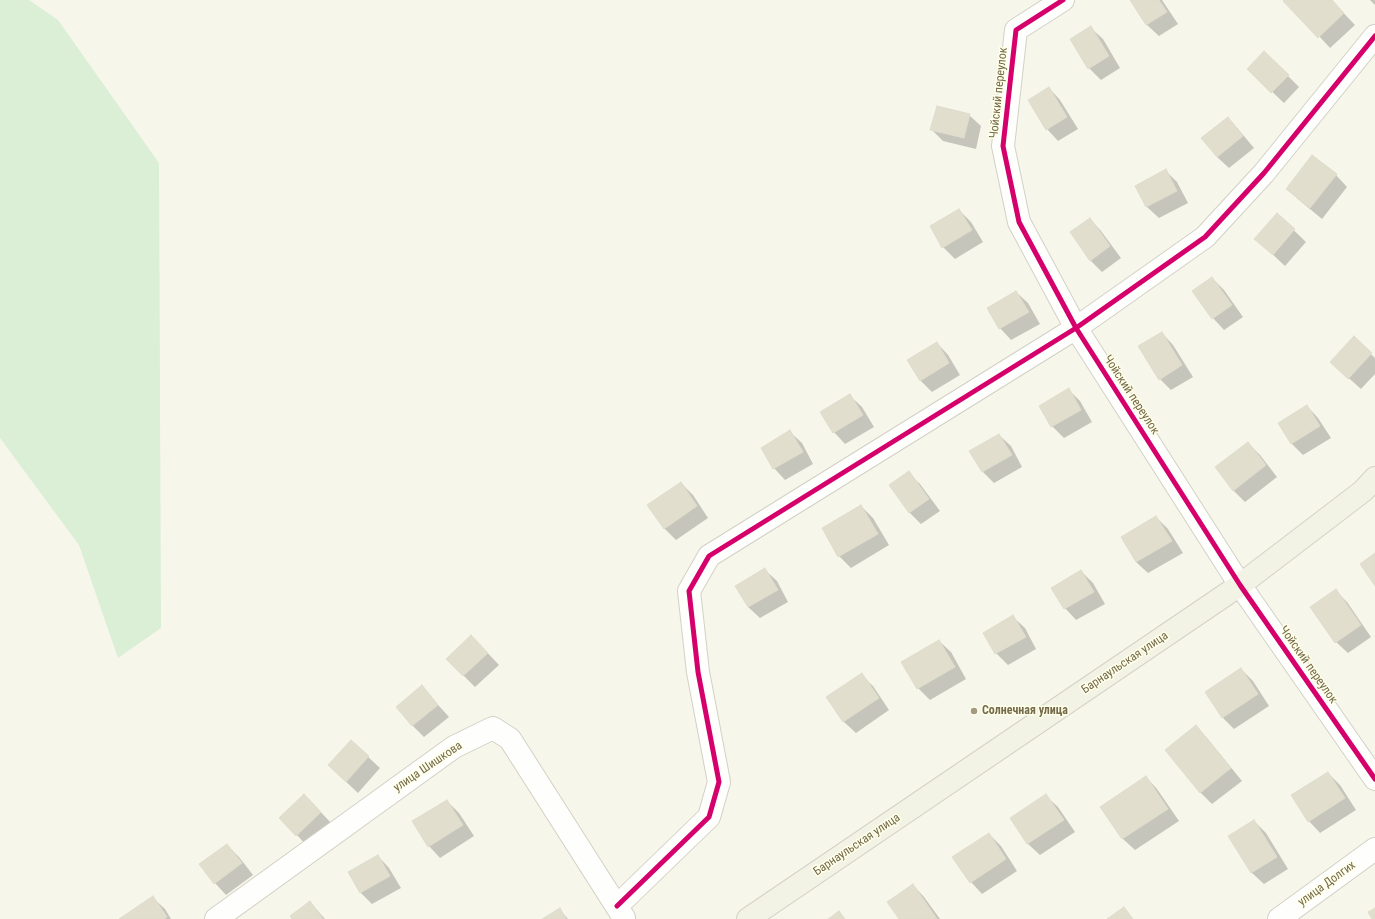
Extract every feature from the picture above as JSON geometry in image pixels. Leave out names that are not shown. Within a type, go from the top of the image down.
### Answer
[{"type":"main road","name":"Барнаульская улица","points":[[748,919],[1240,585],[1363,491],[1375,478]]},
{"type":"street","name":"Чойский переулок","points":[[1063,0],[1016,30],[1003,146],[1019,222],[1076,328],[1240,585],[1375,779]]},
{"type":"street","points":[[621,912],[709,817],[719,782],[698,672],[689,592],[709,556],[1076,328],[1205,237],[1264,174],[1375,36]]},
{"type":"street","name":"улица Шишкова","points":[[216,919],[454,746],[493,728],[510,739],[621,912]]},
{"type":"street","name":"улица Долгих","points":[[1279,919],[1375,849]]},
{"type":"green space","points":[[0,0],[29,0],[58,20],[159,163],[161,628],[118,658],[79,545],[0,438]]},
{"type":"building","points":[[1130,0],[1159,0],[1167,12],[1146,25]]},
{"type":"building","points":[[1332,0],[1344,13],[1318,38],[1283,1]]},
{"type":"building","points":[[1091,26],[1109,56],[1088,69],[1070,39]]},
{"type":"building","points":[[1264,51],[1289,75],[1271,93],[1247,69]]},
{"type":"building","points":[[1049,87],[1067,117],[1046,130],[1028,100]]},
{"type":"building","points":[[937,106],[970,114],[964,138],[930,130]]},
{"type":"building","points":[[1228,117],[1243,136],[1217,157],[1201,138]]},
{"type":"building","points":[[1312,155],[1337,174],[1310,208],[1286,189]]},
{"type":"building","points":[[1166,169],[1177,191],[1146,207],[1135,186]]},
{"type":"building","points":[[959,209],[972,230],[942,248],[930,226]]},
{"type":"building","points":[[1277,213],[1295,229],[1273,255],[1254,239]]},
{"type":"building","points":[[1090,218],[1110,246],[1090,261],[1070,232]]},
{"type":"building","points":[[1212,277],[1232,305],[1212,319],[1192,291]]},
{"type":"building","points":[[1016,291],[1029,312],[999,329],[987,308]]},
{"type":"building","points":[[1162,332],[1182,365],[1159,380],[1138,346]]},
{"type":"building","points":[[1354,336],[1372,353],[1348,379],[1330,362]]},
{"type":"building","points":[[937,342],[949,363],[920,381],[907,360]]},
{"type":"building","points":[[1069,388],[1081,410],[1051,427],[1039,406]]},
{"type":"building","points":[[850,394],[863,415],[833,433],[820,412]]},
{"type":"building","points":[[1307,405],[1320,426],[1291,444],[1278,423]]},
{"type":"building","points":[[790,430],[803,452],[773,469],[761,448]]},
{"type":"building","points":[[999,434],[1012,455],[982,472],[969,451]]},
{"type":"building","points":[[1248,442],[1266,465],[1233,491],[1215,467]]},
{"type":"building","points":[[909,471],[929,499],[909,513],[889,485]]},
{"type":"building","points":[[681,482],[697,506],[664,529],[647,505]]},
{"type":"building","points":[[861,505],[878,534],[838,557],[822,528]]},
{"type":"building","points":[[1156,516],[1172,541],[1136,562],[1121,537]]},
{"type":"building","points":[[1375,553],[1375,586],[1360,564]]},
{"type":"building","points":[[765,568],[778,590],[748,607],[735,586]]},
{"type":"building","points":[[1081,570],[1094,592],[1064,609],[1051,588]]},
{"type":"building","points":[[1336,589],[1361,625],[1335,643],[1310,607]]},
{"type":"building","points":[[1013,615],[1026,637],[995,654],[983,633]]},
{"type":"building","points":[[471,635],[488,653],[463,676],[446,659]]},
{"type":"building","points":[[939,640],[955,667],[917,689],[901,662]]},
{"type":"building","points":[[1241,668],[1258,694],[1222,718],[1205,692]]},
{"type":"building","points":[[862,673],[879,698],[843,722],[826,697]]},
{"type":"building","points":[[422,685],[438,705],[412,726],[396,707]]},
{"type":"building","points":[[1196,725],[1231,768],[1200,793],[1165,750]]},
{"type":"building","points":[[351,740],[369,756],[346,782],[328,765]]},
{"type":"building","points":[[1328,772],[1345,798],[1308,822],[1291,795]]},
{"type":"building","points":[[1146,776],[1168,809],[1122,839],[1100,807]]},
{"type":"building","points":[[304,794],[321,812],[296,836],[279,818]]},
{"type":"building","points":[[1046,794],[1064,820],[1027,844],[1010,818]]},
{"type":"building","points":[[447,800],[463,825],[428,847],[412,821]]},
{"type":"building","points":[[1254,820],[1277,857],[1251,873],[1228,836]]},
{"type":"building","points":[[989,833],[1006,859],[970,883],[952,857]]},
{"type":"building","points":[[227,844],[242,863],[214,884],[199,864]]},
{"type":"building","points":[[378,855],[390,876],[360,893],[348,872]]},
{"type":"building","points":[[913,884],[937,919],[899,919],[887,902]]},
{"type":"building","points":[[153,896],[167,917],[164,919],[119,919]]},
{"type":"building","points":[[310,901],[323,919],[292,919],[290,916]]},
{"type":"building","points":[[1124,907],[1133,919],[1107,919]]},
{"type":"building","points":[[560,908],[566,919],[542,919]]},
{"type":"building","points":[[1375,908],[1375,919],[1372,919],[1368,912]]},
{"type":"building","points":[[839,911],[845,919],[828,919]]},
{"type":"cycle path","points":[[1063,0],[1016,30],[1003,146],[1019,222],[1076,328],[1240,585],[1375,779]]},
{"type":"cycle path","points":[[617,906],[709,817],[719,782],[698,672],[689,591],[709,556],[1076,328],[1205,237],[1264,173],[1375,36]]},
{"type":"place","name":"Солнечная улица","points":[[974,711]]}]
